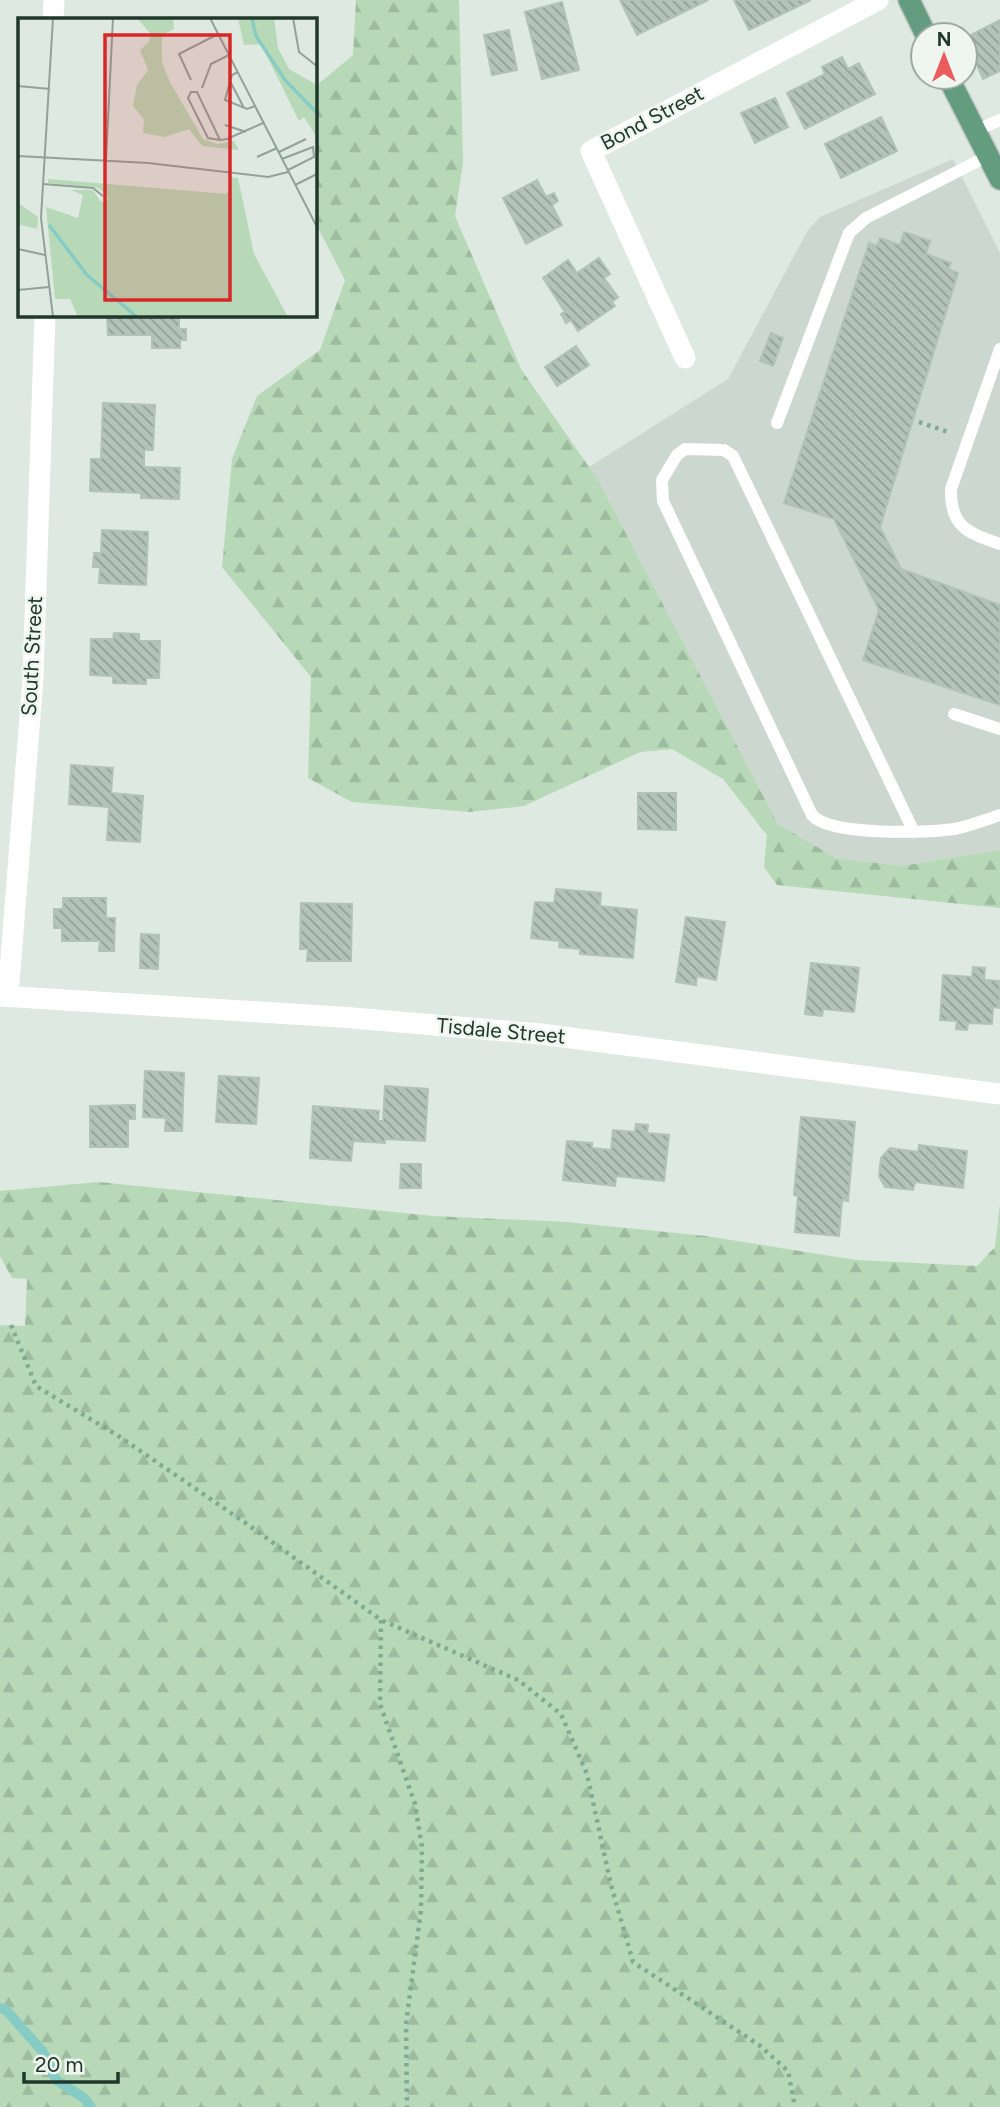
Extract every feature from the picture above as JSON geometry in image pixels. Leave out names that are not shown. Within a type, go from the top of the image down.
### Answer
[{"type":"main road","points":[[909,0],[919,21]]},
{"type":"main road","points":[[955,91],[1000,179]]},
{"type":"street","points":[[53,18],[54,0]]},
{"type":"street","name":"Bond Street","points":[[685,358],[591,150],[878,0]]},
{"type":"street","name":"South Street","points":[[4,996],[33,678],[45,317]]},
{"type":"street","name":"Tisdale Street","points":[[4,996],[341,1017],[541,1034],[1000,1094]]},
{"type":"lane","points":[[975,131],[1000,120]]},
{"type":"lane","points":[[776,423],[849,233],[866,218],[988,156]]},
{"type":"lane","points":[[999,359],[951,489],[950,504],[954,519],[967,530],[1000,544]]},
{"type":"lane","points":[[914,832],[733,456],[724,450],[685,449],[677,455],[662,480],[663,501],[817,821],[863,830],[914,832],[954,829],[1000,815]]},
{"type":"lane","points":[[954,714],[1000,729]]},
{"type":"path","points":[[919,422],[969,439]]},
{"type":"path","points":[[11,1325],[36,1386],[131,1445],[381,1620],[518,1680],[561,1714],[587,1774],[611,1885],[633,1962],[759,2045],[788,2071],[795,2107]]},
{"type":"path","points":[[381,1620],[380,1704],[415,1804],[422,1847],[421,1910],[406,2024],[407,2107]]},
{"type":"shaded area","points":[[953,159],[1000,253],[1000,850],[902,866],[836,858],[778,824],[589,467],[728,379],[808,230],[820,217]]},
{"type":"green space","points":[[356,0],[459,0],[463,162],[455,216],[521,369],[598,480],[778,824],[836,858],[902,866],[1000,850],[1000,908],[777,885],[764,867],[767,835],[723,779],[672,749],[640,752],[524,806],[470,812],[352,802],[308,778],[311,677],[222,567],[232,459],[257,396],[320,350],[345,280],[317,226],[317,85],[353,55]]},
{"type":"green space","points":[[99,1182],[433,1216],[567,1222],[706,1236],[856,1260],[977,1266],[995,1247],[1000,1204],[1000,2107],[0,2107],[0,1325],[25,1326],[27,1279],[12,1278],[0,1256],[0,1191]]},
{"type":"building","points":[[620,0],[708,0],[637,35]]},
{"type":"building","points":[[734,0],[811,0],[749,30]]},
{"type":"building","points":[[562,2],[579,70],[542,79],[525,12]]},
{"type":"building","points":[[1000,20],[1000,71],[983,79],[979,70],[979,31]]},
{"type":"building","points":[[509,30],[517,70],[492,75],[484,35]]},
{"type":"building","points":[[842,57],[848,69],[859,63],[875,94],[805,129],[787,93],[825,74],[822,67]]},
{"type":"building","points":[[775,98],[788,127],[755,143],[741,113]]},
{"type":"building","points":[[881,117],[897,151],[841,178],[825,144]]},
{"type":"building","points":[[537,180],[546,197],[554,193],[558,201],[552,205],[562,225],[526,244],[503,198]]},
{"type":"building","points":[[904,232],[930,241],[926,254],[951,263],[948,269],[958,273],[880,527],[901,569],[1000,605],[1000,705],[863,660],[879,610],[834,519],[784,503],[869,243],[877,246],[880,238],[900,245]]},
{"type":"building","points":[[599,258],[610,274],[604,278],[618,297],[612,302],[615,306],[578,331],[571,320],[566,323],[561,314],[565,312],[543,278],[568,260],[577,273]]},
{"type":"building","points":[[107,317],[179,317],[179,329],[186,329],[186,340],[180,340],[180,348],[152,348],[152,335],[108,335]]},
{"type":"building","points":[[771,333],[783,338],[773,366],[760,361]]},
{"type":"building","points":[[576,346],[589,365],[557,386],[545,367]]},
{"type":"building","points":[[103,403],[155,405],[153,450],[144,450],[144,467],[180,468],[179,499],[141,498],[141,493],[90,491],[91,459],[101,459]]},
{"type":"building","points":[[102,530],[148,532],[146,585],[99,583],[100,567],[93,567],[94,553],[101,553]]},
{"type":"building","points":[[114,633],[139,634],[139,641],[160,641],[159,678],[146,678],[146,684],[113,683],[113,676],[90,675],[91,639],[113,639]]},
{"type":"building","points":[[71,765],[113,768],[111,793],[143,796],[140,842],[107,840],[109,807],[69,804]]},
{"type":"building","points":[[638,793],[676,793],[676,830],[638,829]]},
{"type":"building","points":[[556,889],[601,893],[600,906],[637,910],[633,958],[580,954],[580,949],[559,947],[560,941],[531,938],[535,902],[554,903]]},
{"type":"building","points":[[63,898],[106,898],[106,918],[115,918],[114,951],[99,951],[100,941],[62,941],[62,928],[54,928],[54,909],[63,909]]},
{"type":"building","points":[[301,903],[352,904],[351,961],[307,961],[308,949],[300,949]]},
{"type":"building","points":[[686,917],[725,922],[716,980],[697,976],[696,985],[676,982]]},
{"type":"building","points":[[141,934],[159,935],[158,969],[140,968]]},
{"type":"building","points":[[811,963],[859,968],[854,1012],[823,1009],[822,1016],[805,1014]]},
{"type":"building","points":[[973,967],[985,968],[984,980],[1000,981],[1000,1008],[993,1007],[992,1024],[968,1023],[967,1030],[956,1029],[957,1021],[940,1020],[943,975],[972,977]]},
{"type":"building","points":[[145,1071],[184,1073],[182,1131],[165,1131],[166,1118],[143,1117]]},
{"type":"building","points":[[219,1076],[259,1078],[256,1124],[216,1122]]},
{"type":"building","points":[[385,1086],[428,1089],[425,1141],[353,1141],[351,1161],[310,1158],[313,1106],[379,1111],[378,1121],[383,1121]]},
{"type":"building","points":[[135,1105],[135,1119],[128,1119],[128,1147],[90,1147],[90,1106]]},
{"type":"building","points":[[801,1117],[855,1122],[848,1201],[842,1200],[839,1236],[795,1232],[798,1196],[794,1195]]},
{"type":"building","points":[[636,1124],[648,1125],[647,1133],[669,1135],[664,1181],[616,1176],[615,1186],[563,1180],[567,1141],[592,1143],[592,1148],[611,1150],[613,1130],[635,1132]]},
{"type":"building","points":[[919,1145],[967,1151],[963,1188],[915,1182],[913,1190],[885,1187],[879,1176],[881,1158],[890,1148],[918,1152]]},
{"type":"building","points":[[401,1164],[421,1164],[421,1188],[400,1188]]},
{"type":"waterway","points":[[0,2008],[6,2010],[43,2052],[56,2080],[84,2098],[91,2107]]}]
